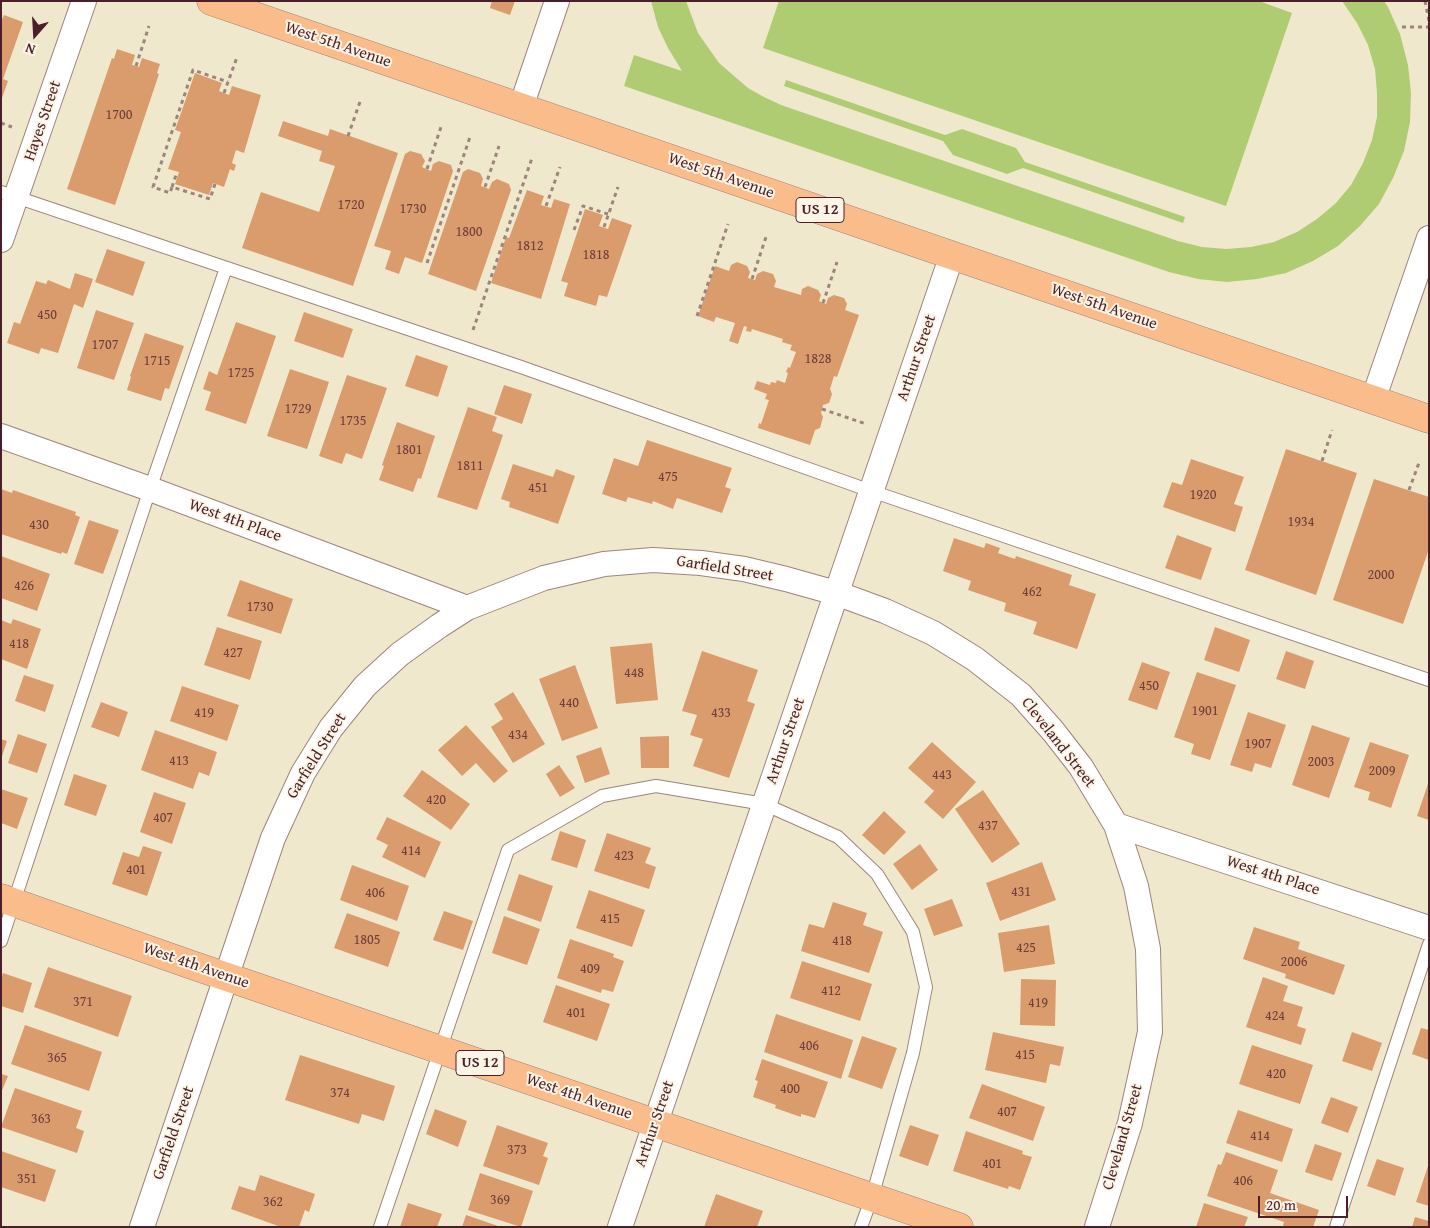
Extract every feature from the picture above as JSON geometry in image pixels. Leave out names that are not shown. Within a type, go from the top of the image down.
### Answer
[{"type":"main road","name":"West 5th Avenue","points":[[211,1],[1429,419]]},
{"type":"main road","name":"West 4th Avenue","points":[[8,900],[960,1227]]},
{"type":"street","name":"Hayes Street","points":[[1,240],[9,194],[84,1]]},
{"type":"street","points":[[521,107],[557,1]]},
{"type":"street","points":[[1373,400],[1429,238]]},
{"type":"street","name":"Arthur Street","points":[[620,1227],[952,255]]},
{"type":"street","name":"West 4th Place","points":[[1,436],[150,489],[467,608]]},
{"type":"street","name":"Garfield Street","points":[[142,1227],[273,838],[284,813],[303,773],[331,728],[365,686],[400,654],[438,626],[467,608],[544,578],[604,564],[653,560],[701,563],[744,569],[836,593]]},
{"type":"street","name":"Cleveland Street","points":[[836,593],[885,611],[933,633],[976,659],[1021,695],[1053,731],[1081,767],[1116,825],[1136,886],[1148,949],[1150,1032],[1130,1123],[1097,1227]]},
{"type":"street","name":"West 4th Place","points":[[1116,825],[1429,928]]},
{"type":"lane","points":[[9,194],[467,349],[871,491],[1429,680]]},
{"type":"lane","points":[[1,941],[8,900],[226,268]]},
{"type":"lane","points":[[380,1227],[508,850],[602,796],[656,786],[764,804],[838,837],[877,874],[913,932],[926,987],[913,1053],[872,1196],[861,1227]]},
{"type":"lane","points":[[1336,1227],[1429,944]]},
{"type":"path","points":[[1425,1],[1429,21]]},
{"type":"path","points":[[136,66],[149,26]]},
{"type":"path","points":[[1402,27],[1429,27]]},
{"type":"path","points":[[224,93],[237,57]]},
{"type":"path","points":[[177,172],[170,193],[153,187],[193,70],[228,82]]},
{"type":"path","points":[[348,136],[361,99]]},
{"type":"path","points":[[427,169],[441,127]]},
{"type":"path","points":[[427,263],[470,137]]},
{"type":"path","points":[[485,187],[499,146]]},
{"type":"path","points":[[467,349],[532,158]]},
{"type":"path","points":[[546,206],[560,167]]},
{"type":"path","points":[[172,187],[210,200],[215,184]]},
{"type":"path","points":[[604,227],[618,187]]},
{"type":"path","points":[[574,230],[584,206],[608,214]]},
{"type":"path","points":[[697,316],[728,224]]},
{"type":"path","points":[[752,279],[766,237]]},
{"type":"path","points":[[823,303],[837,262]]},
{"type":"path","points":[[822,409],[891,432]]},
{"type":"path","points":[[1322,461],[1332,430]]},
{"type":"path","points":[[1410,490],[1420,460]]},
{"type":"green space","points":[[651,1],[686,1],[698,33],[719,63],[748,88],[781,105],[1178,241],[1202,247],[1226,249],[1251,247],[1274,242],[1297,232],[1317,219],[1336,203],[1351,185],[1363,163],[1372,140],[1377,117],[1377,93],[1375,69],[1368,45],[1357,23],[1342,1],[1384,1],[1388,7],[1400,34],[1408,65],[1411,93],[1410,122],[1404,151],[1393,178],[1379,204],[1360,226],[1338,246],[1313,261],[1286,273],[1257,279],[1227,282],[1198,279],[1169,272],[624,86],[634,55],[682,71],[658,27]]},
{"type":"green space","points":[[779,1],[1259,1],[1292,13],[1226,206],[763,48]]},
{"type":"green space","points":[[786,80],[945,135],[962,129],[1016,148],[1025,162],[1185,217],[1183,223],[1023,168],[1007,174],[953,155],[943,141],[784,86]]},
{"type":"building","points":[[492,1],[515,1],[510,15],[490,8]]},
{"type":"building","points":[[4,15],[23,22],[3,79],[8,81],[2,98],[1,22]]},
{"type":"building","points":[[117,49],[135,55],[132,65],[139,67],[142,58],[160,64],[157,73],[159,74],[115,205],[67,189],[112,58],[114,59]]},
{"type":"building","points":[[195,73],[222,83],[219,91],[229,95],[232,86],[261,95],[244,153],[236,150],[232,163],[236,165],[234,171],[230,169],[224,187],[213,183],[209,195],[175,184],[179,172],[168,169],[181,132],[175,130]]},
{"type":"building","points":[[283,121],[328,136],[330,129],[398,153],[353,286],[242,248],[261,192],[319,212],[335,166],[319,161],[322,151],[278,136]]},
{"type":"building","points":[[410,151],[421,154],[425,161],[422,167],[431,171],[433,164],[439,161],[451,165],[453,171],[422,263],[405,257],[399,274],[385,269],[391,251],[374,246],[405,154]]},
{"type":"building","points":[[468,169],[480,173],[483,179],[481,186],[489,189],[492,182],[497,179],[509,184],[511,190],[476,291],[428,274],[463,172]]},
{"type":"building","points":[[527,190],[544,196],[541,205],[551,208],[554,199],[570,204],[541,299],[491,283],[506,237],[509,238]]},
{"type":"building","points":[[585,209],[603,215],[599,226],[608,229],[612,218],[632,225],[607,297],[599,295],[596,306],[564,296],[568,283],[561,281]]},
{"type":"building","points":[[107,249],[145,262],[133,296],[95,282]]},
{"type":"building","points":[[737,262],[747,266],[750,272],[748,278],[755,280],[757,274],[763,271],[773,274],[776,281],[774,287],[801,295],[802,289],[808,286],[818,290],[821,295],[819,301],[826,304],[828,298],[834,295],[844,298],[847,304],[845,310],[859,315],[837,377],[834,376],[830,389],[832,394],[829,403],[823,405],[821,413],[823,417],[820,428],[815,430],[810,445],[758,428],[769,400],[765,399],[767,394],[754,389],[757,381],[770,385],[771,382],[776,383],[777,380],[785,383],[788,373],[786,372],[788,367],[790,368],[796,352],[790,350],[792,345],[782,342],[783,339],[752,329],[751,332],[746,331],[747,327],[744,326],[738,344],[729,341],[735,323],[716,317],[714,322],[698,316],[715,266],[729,271],[731,265]]},
{"type":"building","points":[[75,273],[93,279],[83,308],[74,304],[58,353],[41,348],[39,354],[7,343],[14,322],[20,324],[36,281],[46,284],[48,280],[70,289]]},
{"type":"building","points":[[96,310],[134,323],[114,380],[77,368]]},
{"type":"building","points":[[304,312],[353,329],[343,358],[294,341]]},
{"type":"building","points":[[236,322],[276,336],[246,424],[205,410],[211,392],[203,389],[209,371],[217,375]]},
{"type":"building","points":[[145,333],[184,346],[169,389],[165,388],[161,401],[127,390]]},
{"type":"building","points":[[416,355],[448,366],[438,397],[405,386]]},
{"type":"building","points":[[290,369],[329,382],[307,449],[267,436]]},
{"type":"building","points":[[347,375],[387,388],[362,459],[346,453],[342,464],[319,456]]},
{"type":"building","points":[[504,385],[532,394],[522,424],[494,414]]},
{"type":"building","points":[[468,407],[497,417],[492,431],[503,435],[477,510],[437,497]]},
{"type":"building","points":[[397,422],[435,436],[421,479],[418,478],[413,492],[379,480],[384,466],[382,465]]},
{"type":"building","points":[[647,440],[732,468],[725,487],[731,489],[722,513],[677,498],[673,509],[653,501],[652,504],[628,497],[626,502],[602,494],[614,458],[638,466]]},
{"type":"building","points":[[1286,449],[1357,473],[1316,595],[1245,570]]},
{"type":"building","points":[[1191,459],[1244,477],[1234,504],[1243,507],[1235,532],[1163,507],[1172,482],[1182,485]]},
{"type":"building","points":[[513,464],[553,477],[556,469],[575,476],[558,524],[509,507],[510,502],[501,499]]},
{"type":"building","points":[[1374,479],[1429,497],[1429,549],[1403,624],[1333,600]]},
{"type":"building","points":[[1,489],[12,493],[13,490],[76,512],[75,515],[80,517],[67,554],[62,552],[61,554],[1,534]]},
{"type":"building","points":[[89,520],[119,530],[103,574],[74,564]]},
{"type":"building","points":[[1177,535],[1212,548],[1201,580],[1165,568]]},
{"type":"building","points":[[954,538],[984,548],[986,543],[1000,548],[998,553],[1015,559],[1016,556],[1072,575],[1069,585],[1096,594],[1077,649],[1033,634],[1037,622],[1004,611],[1006,603],[968,590],[971,581],[943,571]]},
{"type":"building","points":[[1,556],[50,574],[37,611],[1,598]]},
{"type":"building","points":[[240,580],[293,599],[281,634],[227,616]]},
{"type":"building","points":[[13,619],[41,629],[27,669],[1,659],[1,620],[11,624]]},
{"type":"building","points":[[217,627],[262,641],[250,680],[204,665]]},
{"type":"building","points":[[1215,627],[1250,640],[1239,672],[1204,660]]},
{"type":"building","points":[[652,643],[658,700],[616,704],[610,647]]},
{"type":"building","points":[[702,651],[758,670],[747,701],[755,704],[729,778],[693,766],[703,739],[690,735],[697,715],[682,711]]},
{"type":"building","points":[[1286,651],[1314,661],[1305,689],[1276,679]]},
{"type":"building","points":[[1142,662],[1170,672],[1157,710],[1128,700]]},
{"type":"building","points":[[575,665],[598,728],[562,741],[539,679]]},
{"type":"building","points":[[1197,672],[1236,685],[1210,760],[1191,754],[1194,744],[1174,737]]},
{"type":"building","points":[[24,675],[54,685],[45,712],[15,701]]},
{"type":"building","points":[[182,686],[239,705],[227,741],[170,721]]},
{"type":"building","points":[[513,692],[545,744],[513,763],[491,727],[503,719],[494,704]]},
{"type":"building","points":[[101,702],[128,712],[119,737],[91,727]]},
{"type":"building","points":[[1248,712],[1286,725],[1271,768],[1255,763],[1252,772],[1230,765]]},
{"type":"building","points":[[466,725],[508,771],[494,783],[476,763],[462,776],[438,750]]},
{"type":"building","points":[[1312,725],[1350,738],[1329,798],[1292,785]]},
{"type":"building","points":[[155,730],[217,752],[209,776],[199,772],[193,789],[141,770]]},
{"type":"building","points":[[18,734],[47,744],[37,773],[8,763]]},
{"type":"building","points":[[669,736],[669,768],[641,768],[640,737]]},
{"type":"building","points":[[1,739],[7,741],[2,756],[1,756]]},
{"type":"building","points":[[932,742],[976,782],[943,819],[924,802],[934,791],[908,768]]},
{"type":"building","points":[[1370,742],[1409,755],[1391,808],[1368,800],[1370,792],[1354,787]]},
{"type":"building","points":[[601,747],[610,774],[585,783],[576,756]]},
{"type":"building","points":[[559,765],[575,788],[560,797],[546,774]]},
{"type":"building","points":[[422,770],[470,804],[451,830],[403,796]]},
{"type":"building","points":[[74,774],[107,785],[96,816],[64,805]]},
{"type":"building","points":[[1429,781],[1429,820],[1417,816]]},
{"type":"building","points":[[1,789],[28,798],[17,829],[1,823]]},
{"type":"building","points":[[983,790],[1020,844],[992,863],[955,809]]},
{"type":"building","points":[[154,792],[186,803],[172,844],[140,832]]},
{"type":"building","points":[[884,811],[906,832],[884,855],[862,835]]},
{"type":"building","points":[[387,817],[441,842],[425,878],[382,857],[388,845],[376,839]]},
{"type":"building","points":[[560,831],[586,840],[577,868],[551,860]]},
{"type":"building","points":[[607,833],[651,848],[645,863],[656,867],[649,889],[594,871]]},
{"type":"building","points":[[920,844],[938,870],[912,890],[893,864]]},
{"type":"building","points":[[143,846],[162,852],[147,896],[112,884],[123,852],[139,857]]},
{"type":"building","points":[[1042,862],[1056,900],[1000,921],[986,883]]},
{"type":"building","points":[[352,865],[409,886],[397,921],[340,900]]},
{"type":"building","points":[[519,874],[553,886],[541,922],[507,910]]},
{"type":"building","points":[[589,890],[645,910],[632,947],[576,928]]},
{"type":"building","points":[[952,899],[963,926],[934,936],[924,909]]},
{"type":"building","points":[[833,902],[867,913],[863,925],[883,932],[869,973],[801,951],[809,924],[824,928]]},
{"type":"building","points":[[444,911],[473,921],[463,950],[433,940]]},
{"type":"building","points":[[347,913],[400,932],[388,967],[334,948]]},
{"type":"building","points":[[504,916],[540,929],[527,965],[492,953]]},
{"type":"building","points":[[1049,925],[1055,964],[1004,972],[998,933]]},
{"type":"building","points":[[1254,927],[1300,942],[1298,949],[1345,965],[1334,995],[1285,978],[1286,974],[1243,959]]},
{"type":"building","points":[[570,939],[614,954],[613,957],[624,961],[613,992],[602,989],[601,993],[557,978]]},
{"type":"building","points":[[802,961],[872,984],[860,1021],[790,998]]},
{"type":"building","points":[[48,967],[132,996],[118,1037],[34,1007]]},
{"type":"building","points":[[3,973],[32,983],[23,1013],[1,1006],[1,979]]},
{"type":"building","points":[[1263,977],[1288,986],[1283,1001],[1303,1007],[1297,1026],[1306,1029],[1301,1045],[1246,1027]]},
{"type":"building","points":[[1021,979],[1056,980],[1055,1026],[1020,1025]]},
{"type":"building","points":[[556,985],[610,1004],[597,1041],[543,1022]]},
{"type":"building","points":[[776,1014],[853,1040],[841,1079],[764,1052]]},
{"type":"building","points":[[25,1025],[102,1052],[89,1091],[11,1064]]},
{"type":"building","points":[[1421,1028],[1429,1030],[1429,1060],[1412,1054]]},
{"type":"building","points":[[993,1032],[1064,1047],[1060,1066],[1050,1064],[1046,1083],[985,1070]]},
{"type":"building","points":[[1352,1032],[1382,1043],[1372,1071],[1342,1061]]},
{"type":"building","points":[[862,1036],[897,1048],[882,1089],[848,1077]]},
{"type":"building","points":[[1252,1045],[1313,1065],[1300,1104],[1239,1084]]},
{"type":"building","points":[[300,1055],[395,1086],[384,1121],[362,1114],[359,1124],[285,1100]]},
{"type":"building","points":[[762,1059],[828,1082],[815,1118],[801,1114],[801,1117],[775,1108],[776,1105],[753,1097],[758,1081],[755,1080]]},
{"type":"building","points":[[1,1074],[8,1076],[1,1093]]},
{"type":"building","points":[[982,1084],[1045,1107],[1033,1141],[969,1118]]},
{"type":"building","points":[[15,1088],[82,1111],[76,1128],[84,1131],[77,1153],[1,1127]]},
{"type":"building","points":[[1331,1097],[1358,1107],[1348,1133],[1321,1123]]},
{"type":"building","points":[[435,1109],[467,1121],[458,1147],[426,1134]]},
{"type":"building","points":[[1238,1110],[1293,1129],[1282,1162],[1226,1143]]},
{"type":"building","points":[[497,1125],[548,1143],[543,1156],[548,1158],[539,1185],[483,1166]]},
{"type":"building","points":[[910,1125],[939,1135],[928,1166],[899,1156]]},
{"type":"building","points":[[966,1131],[1023,1151],[1022,1154],[1032,1157],[1020,1190],[1009,1186],[1008,1189],[953,1171]]},
{"type":"building","points":[[1315,1144],[1342,1153],[1332,1181],[1305,1172]]},
{"type":"building","points":[[1,1151],[56,1170],[45,1202],[1,1187]]},
{"type":"building","points":[[1226,1152],[1278,1170],[1270,1193],[1319,1210],[1313,1227],[1285,1227],[1283,1226],[1284,1222],[1207,1196],[1218,1164],[1221,1165]]},
{"type":"building","points":[[1377,1159],[1404,1168],[1395,1196],[1367,1186]]},
{"type":"building","points":[[1429,1163],[1429,1206],[1416,1202]]},
{"type":"building","points":[[480,1173],[533,1191],[521,1227],[468,1210]]},
{"type":"building","points":[[260,1175],[315,1194],[309,1212],[305,1210],[299,1227],[281,1227],[231,1209],[239,1186],[255,1191]]},
{"type":"building","points":[[716,1194],[763,1211],[757,1227],[704,1227]]},
{"type":"building","points":[[408,1203],[442,1214],[437,1227],[400,1227]]},
{"type":"building","points":[[1204,1203],[1248,1217],[1244,1227],[1196,1227]]},
{"type":"building","points":[[466,1215],[498,1226],[498,1227],[462,1227]]},
{"type":"building","points":[[1415,1217],[1429,1221],[1429,1227],[1412,1227]]}]
